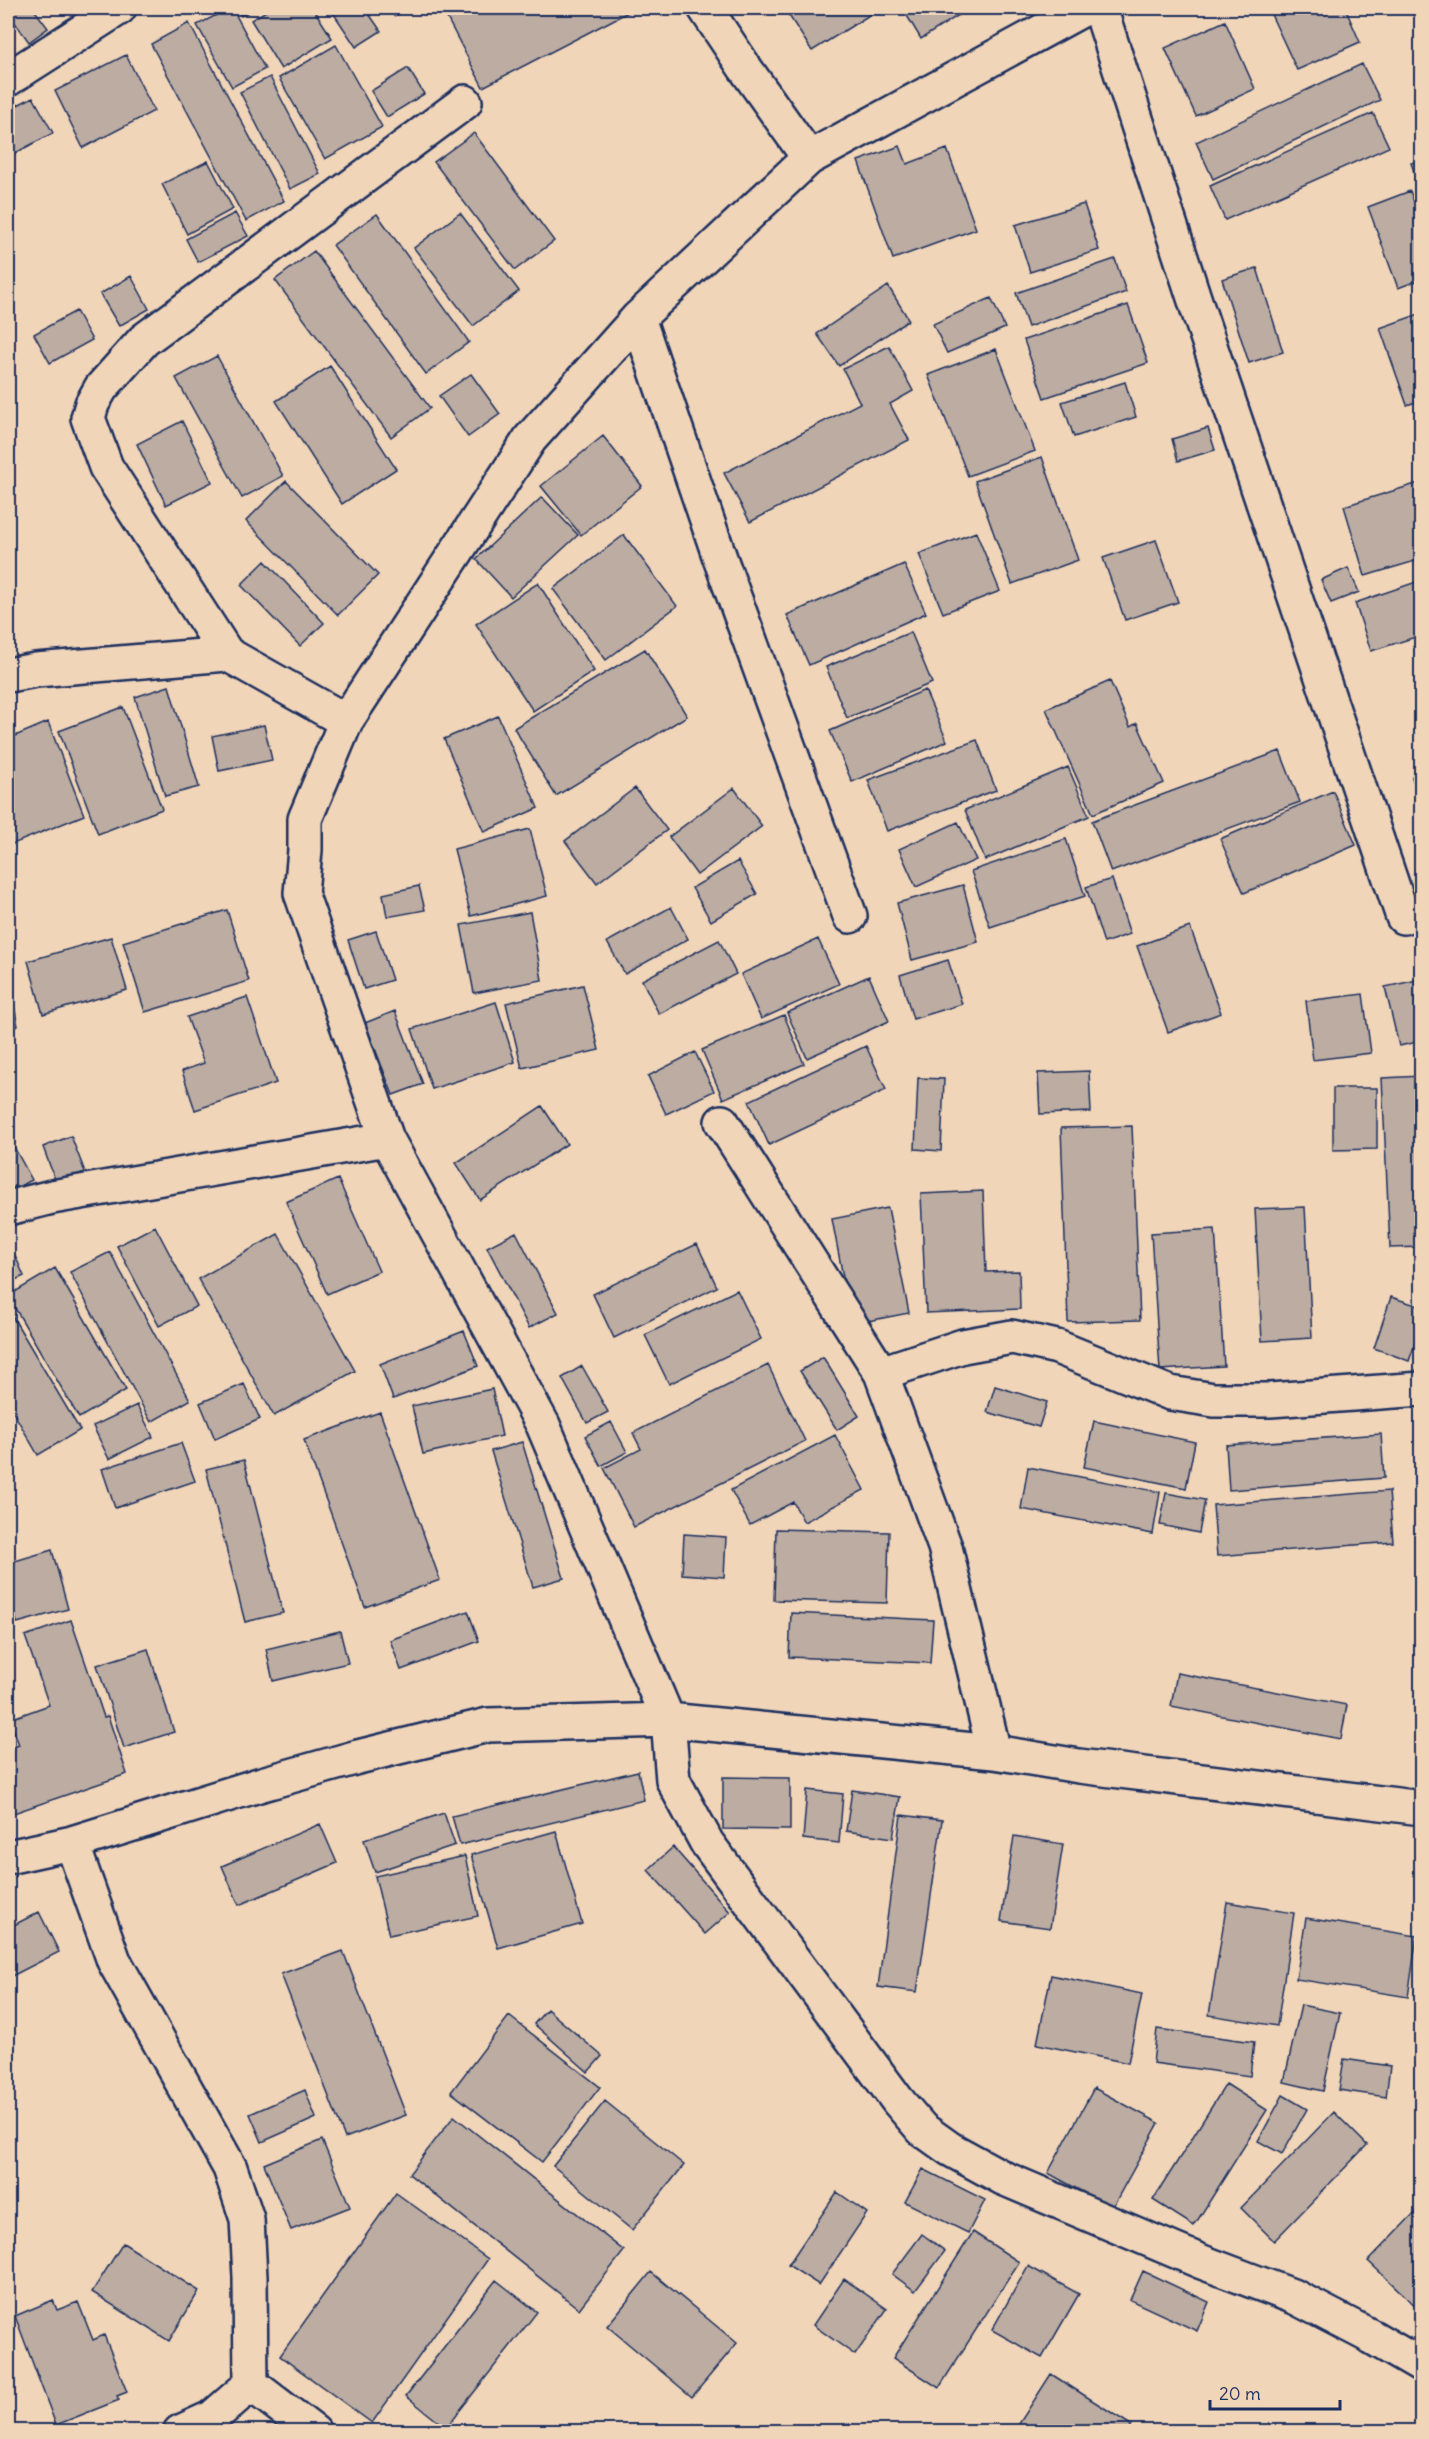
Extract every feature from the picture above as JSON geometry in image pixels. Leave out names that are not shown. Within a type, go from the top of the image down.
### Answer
[{"type":"street","points":[[8,79],[119,8]]},
{"type":"street","points":[[705,8],[809,158]]},
{"type":"street","points":[[1084,8],[809,158],[638,318],[530,439],[346,721],[305,819],[301,893],[387,1139],[543,1425],[668,1720],[673,1780],[707,1843],[898,2101],[922,2129],[950,2149],[1003,2178],[1202,2262],[1295,2297],[1422,2366]]},
{"type":"street","points":[[1100,8],[1198,310],[1403,917]]},
{"type":"street","points":[[346,721],[227,654],[106,467],[88,418],[92,404],[101,388],[144,340],[465,102]]},
{"type":"street","points":[[638,318],[720,558],[850,916]]},
{"type":"street","points":[[8,675],[227,654]]},
{"type":"street","points":[[722,1122],[881,1373],[945,1547],[994,1752]]},
{"type":"street","points":[[8,1208],[52,1197],[387,1139]]},
{"type":"street","points":[[881,1373],[963,1346],[1012,1337],[1057,1347],[1170,1393],[1214,1400],[1270,1400],[1422,1389]]},
{"type":"street","points":[[8,1857],[72,1843],[294,1775],[488,1725],[668,1720],[994,1752],[1079,1766],[1422,1808]]},
{"type":"street","points":[[72,1843],[114,1961],[230,2168],[247,2218],[251,2384]]},
{"type":"street","points":[[180,2432],[213,2416],[251,2384]]},
{"type":"street","points":[[251,2384],[314,2432]]},
{"type":"building","points":[[8,8],[33,8],[48,28],[29,42],[8,13]]},
{"type":"building","points":[[230,8],[265,69],[232,87],[197,25]]},
{"type":"building","points":[[236,8],[256,8],[241,16]]},
{"type":"building","points":[[271,8],[313,8],[332,38],[281,69],[251,20]]},
{"type":"building","points":[[330,8],[365,8],[381,31],[356,47]]},
{"type":"building","points":[[389,8],[410,8],[394,16]]},
{"type":"building","points":[[457,8],[636,8],[483,87],[445,14]]},
{"type":"building","points":[[784,8],[866,8],[871,14],[812,51]]},
{"type":"building","points":[[970,8],[921,39],[903,9]]},
{"type":"building","points":[[1268,8],[1345,8],[1360,42],[1297,70]]},
{"type":"building","points":[[1225,21],[1255,89],[1196,116],[1165,48]]},
{"type":"building","points":[[189,23],[284,201],[246,221],[151,44]]},
{"type":"building","points":[[336,45],[382,127],[325,159],[279,78]]},
{"type":"building","points":[[126,55],[154,111],[83,148],[55,91]]},
{"type":"building","points":[[1362,64],[1380,100],[1213,179],[1196,142]]},
{"type":"building","points":[[408,68],[424,94],[387,117],[371,91]]},
{"type":"building","points":[[270,77],[320,174],[290,189],[240,92]]},
{"type":"building","points":[[33,97],[53,133],[8,157],[8,110]]},
{"type":"building","points":[[1373,113],[1389,147],[1225,220],[1210,186]]},
{"type":"building","points":[[474,133],[554,241],[515,270],[434,162]]},
{"type":"building","points":[[900,146],[907,164],[947,149],[976,229],[893,259],[858,161]]},
{"type":"building","points":[[1422,160],[1422,194],[1411,163]]},
{"type":"building","points":[[208,161],[233,209],[187,234],[162,184]]},
{"type":"building","points":[[1410,191],[1422,223],[1422,279],[1398,288],[1368,207]]},
{"type":"building","points":[[1084,204],[1099,250],[1030,272],[1015,225]]},
{"type":"building","points":[[235,213],[248,236],[198,262],[186,239]]},
{"type":"building","points":[[460,213],[519,291],[473,326],[414,248]]},
{"type":"building","points":[[377,214],[469,342],[426,374],[333,245]]},
{"type":"building","points":[[314,251],[430,408],[391,437],[275,280]]},
{"type":"building","points":[[1115,259],[1126,292],[1028,327],[1016,293]]},
{"type":"building","points":[[1257,268],[1283,352],[1249,363],[1222,279]]},
{"type":"building","points":[[131,276],[149,309],[119,326],[100,294]]},
{"type":"building","points":[[888,286],[909,320],[839,366],[817,334]]},
{"type":"building","points":[[991,298],[1005,328],[947,353],[933,324]]},
{"type":"building","points":[[1128,305],[1148,363],[1044,398],[1024,340]]},
{"type":"building","points":[[76,311],[92,340],[50,363],[34,334]]},
{"type":"building","points":[[1422,313],[1422,400],[1407,405],[1380,328]]},
{"type":"building","points":[[889,346],[913,391],[890,404],[909,440],[750,522],[724,473],[860,403],[843,369]]},
{"type":"building","points":[[996,349],[1035,451],[968,476],[928,375]]},
{"type":"building","points":[[217,356],[283,476],[242,498],[176,378]]},
{"type":"building","points":[[330,366],[396,469],[342,504],[276,401]]},
{"type":"building","points":[[471,374],[500,414],[468,437],[439,396]]},
{"type":"building","points":[[1125,382],[1136,417],[1074,437],[1062,402]]},
{"type":"building","points":[[182,421],[212,482],[166,505],[137,444]]},
{"type":"building","points":[[1208,428],[1215,450],[1178,461],[1172,439]]},
{"type":"building","points":[[603,436],[642,486],[581,535],[541,486]]},
{"type":"building","points":[[1042,457],[1078,560],[1012,584],[975,481]]},
{"type":"building","points":[[286,481],[378,575],[338,615],[246,521]]},
{"type":"building","points":[[1422,482],[1422,559],[1365,576],[1344,506]]},
{"type":"building","points":[[542,497],[578,535],[511,597],[476,559]]},
{"type":"building","points":[[976,532],[1000,591],[943,613],[919,554]]},
{"type":"building","points":[[624,535],[677,606],[606,660],[553,589]]},
{"type":"building","points":[[1156,540],[1178,602],[1125,620],[1103,558]]},
{"type":"building","points":[[265,561],[324,623],[300,646],[241,585]]},
{"type":"building","points":[[904,564],[926,613],[809,665],[787,615]]},
{"type":"building","points":[[1348,568],[1359,592],[1331,603],[1321,580]]},
{"type":"building","points":[[1422,580],[1422,635],[1371,651],[1355,603]]},
{"type":"building","points":[[538,583],[594,671],[533,711],[476,624]]},
{"type":"building","points":[[911,632],[932,683],[847,718],[826,667]]},
{"type":"building","points":[[645,649],[687,716],[556,796],[514,728]]},
{"type":"building","points":[[1110,681],[1130,727],[1137,723],[1164,783],[1093,814],[1046,709]]},
{"type":"building","points":[[169,686],[199,787],[165,796],[135,697]]},
{"type":"building","points":[[925,690],[947,741],[852,782],[830,731]]},
{"type":"building","points":[[123,707],[162,809],[98,834],[59,731]]},
{"type":"building","points":[[498,716],[538,808],[484,832],[444,739]]},
{"type":"building","points":[[48,722],[84,815],[8,846],[8,739]]},
{"type":"building","points":[[264,725],[272,760],[219,771],[212,736]]},
{"type":"building","points":[[977,740],[996,790],[887,831],[868,780]]},
{"type":"building","points":[[1280,751],[1300,802],[1111,872],[1092,821]]},
{"type":"building","points":[[1068,767],[1089,816],[985,860],[965,810]]},
{"type":"building","points":[[1422,774],[1422,810],[1412,777]]},
{"type":"building","points":[[635,788],[667,830],[597,883],[565,841]]},
{"type":"building","points":[[734,788],[762,826],[697,875],[669,837]]},
{"type":"building","points":[[1333,791],[1356,845],[1244,893],[1220,839]]},
{"type":"building","points":[[958,822],[976,860],[916,887],[899,849]]},
{"type":"building","points":[[530,829],[547,896],[471,916],[454,849]]},
{"type":"building","points":[[1066,839],[1085,896],[990,927],[971,871]]},
{"type":"building","points":[[738,861],[757,894],[711,921],[692,888]]},
{"type":"building","points":[[1112,879],[1130,934],[1104,943],[1086,887]]},
{"type":"building","points":[[963,885],[978,942],[912,960],[897,903]]},
{"type":"building","points":[[419,886],[425,910],[387,917],[383,894]]},
{"type":"building","points":[[671,907],[688,939],[625,974],[607,942]]},
{"type":"building","points":[[227,910],[249,981],[145,1012],[123,942]]},
{"type":"building","points":[[530,912],[542,980],[474,993],[461,925]]},
{"type":"building","points":[[1190,927],[1221,1013],[1168,1032],[1137,946]]},
{"type":"building","points":[[376,931],[392,980],[364,989],[348,940]]},
{"type":"building","points":[[111,937],[127,990],[43,1014],[28,961]]},
{"type":"building","points":[[818,939],[839,984],[761,1019],[741,974]]},
{"type":"building","points":[[719,940],[736,974],[659,1014],[642,980]]},
{"type":"building","points":[[948,960],[962,1004],[913,1019],[900,975]]},
{"type":"building","points":[[8,974],[18,1026],[8,1029]]},
{"type":"building","points":[[869,976],[889,1021],[807,1058],[787,1013]]},
{"type":"building","points":[[1422,979],[1422,1041],[1399,1046],[1385,987]]},
{"type":"building","points":[[583,985],[599,1050],[522,1068],[506,1003]]},
{"type":"building","points":[[1363,994],[1371,1053],[1313,1060],[1306,1001]]},
{"type":"building","points":[[247,997],[276,1083],[195,1110],[182,1071],[204,1063],[187,1017]]},
{"type":"building","points":[[496,1002],[515,1062],[432,1089],[412,1029]]},
{"type":"building","points":[[395,1011],[423,1084],[393,1095],[365,1023]]},
{"type":"building","points":[[784,1015],[804,1064],[723,1099],[702,1050]]},
{"type":"building","points":[[866,1046],[886,1090],[769,1145],[749,1101]]},
{"type":"building","points":[[695,1052],[714,1091],[666,1114],[648,1076]]},
{"type":"building","points":[[1089,1071],[1091,1112],[1040,1114],[1038,1073]]},
{"type":"building","points":[[1422,1076],[1422,1247],[1390,1248],[1382,1078]]},
{"type":"building","points":[[918,1078],[944,1079],[941,1151],[915,1149]]},
{"type":"building","points":[[1333,1088],[1377,1088],[1377,1149],[1333,1150]]},
{"type":"building","points":[[542,1106],[567,1144],[480,1200],[456,1163]]},
{"type":"building","points":[[1132,1126],[1140,1320],[1068,1322],[1061,1128]]},
{"type":"building","points":[[8,1136],[32,1180],[8,1192]]},
{"type":"building","points":[[71,1136],[85,1172],[56,1182],[43,1147]]},
{"type":"building","points":[[338,1179],[379,1271],[327,1294],[286,1202]]},
{"type":"building","points":[[983,1191],[986,1272],[1019,1271],[1020,1309],[926,1313],[921,1194]]},
{"type":"building","points":[[1305,1207],[1312,1338],[1262,1341],[1255,1209]]},
{"type":"building","points":[[888,1208],[909,1313],[852,1324],[832,1219]]},
{"type":"building","points":[[155,1226],[197,1306],[159,1326],[117,1246]]},
{"type":"building","points":[[1215,1229],[1224,1366],[1160,1370],[1151,1233]]},
{"type":"building","points":[[516,1232],[558,1313],[529,1328],[487,1247]]},
{"type":"building","points":[[278,1234],[355,1371],[274,1416],[198,1279]]},
{"type":"building","points":[[697,1244],[717,1287],[614,1338],[593,1294]]},
{"type":"building","points":[[11,1246],[24,1276],[8,1283],[8,1247]]},
{"type":"building","points":[[110,1252],[190,1400],[151,1422],[70,1272]]},
{"type":"building","points":[[55,1268],[126,1390],[79,1418],[8,1296]]},
{"type":"building","points":[[737,1290],[761,1339],[669,1384],[645,1335]]},
{"type":"building","points":[[1391,1297],[1422,1307],[1422,1324],[1409,1361],[1374,1348]]},
{"type":"building","points":[[8,1309],[80,1430],[38,1455],[8,1403]]},
{"type":"building","points":[[464,1331],[478,1366],[393,1399],[380,1364]]},
{"type":"building","points":[[823,1357],[859,1416],[837,1430],[800,1371]]},
{"type":"building","points":[[768,1365],[805,1441],[634,1527],[604,1468],[641,1449],[633,1433]]},
{"type":"building","points":[[582,1366],[608,1412],[587,1423],[562,1378]]},
{"type":"building","points":[[244,1384],[260,1419],[215,1439],[200,1403]]},
{"type":"building","points":[[995,1386],[1047,1402],[1039,1427],[987,1412]]},
{"type":"building","points":[[492,1389],[502,1436],[423,1454],[412,1406]]},
{"type":"building","points":[[137,1405],[153,1437],[109,1459],[93,1426]]},
{"type":"building","points":[[380,1412],[440,1580],[365,1607],[304,1440]]},
{"type":"building","points":[[1094,1421],[1195,1442],[1186,1488],[1084,1467]]},
{"type":"building","points":[[611,1422],[627,1452],[601,1466],[585,1436]]},
{"type":"building","points":[[1381,1434],[1384,1478],[1229,1490],[1226,1445]]},
{"type":"building","points":[[835,1435],[864,1490],[804,1522],[793,1502],[750,1525],[731,1490]]},
{"type":"building","points":[[522,1442],[564,1578],[533,1587],[491,1451]]},
{"type":"building","points":[[181,1443],[195,1481],[115,1508],[102,1469]]},
{"type":"building","points":[[244,1460],[283,1613],[245,1622],[206,1469]]},
{"type":"building","points":[[1028,1467],[1160,1492],[1153,1534],[1021,1509]]},
{"type":"building","points":[[1389,1491],[1393,1542],[1217,1556],[1213,1505]]},
{"type":"building","points":[[1166,1493],[1205,1500],[1199,1533],[1160,1525]]},
{"type":"building","points":[[776,1529],[889,1532],[887,1603],[774,1600]]},
{"type":"building","points":[[684,1534],[726,1537],[724,1577],[682,1574]]},
{"type":"building","points":[[52,1550],[68,1609],[17,1623],[8,1587],[8,1563]]},
{"type":"building","points":[[468,1611],[479,1641],[401,1670],[390,1640]]},
{"type":"building","points":[[791,1613],[933,1620],[930,1663],[789,1657]]},
{"type":"building","points":[[71,1620],[104,1717],[108,1716],[127,1774],[8,1815],[8,1749],[19,1745],[10,1719],[49,1705],[25,1636]]},
{"type":"building","points":[[340,1631],[348,1663],[273,1681],[266,1649]]},
{"type":"building","points":[[148,1649],[174,1732],[124,1748],[97,1665]]},
{"type":"building","points":[[1177,1673],[1347,1705],[1341,1739],[1171,1706]]},
{"type":"building","points":[[638,1771],[644,1800],[460,1845],[452,1816]]},
{"type":"building","points":[[723,1777],[790,1778],[790,1830],[723,1829]]},
{"type":"building","points":[[807,1790],[843,1794],[839,1843],[803,1839]]},
{"type":"building","points":[[852,1790],[900,1797],[893,1838],[846,1831]]},
{"type":"building","points":[[444,1813],[455,1845],[375,1872],[364,1840]]},
{"type":"building","points":[[901,1815],[942,1820],[917,1992],[878,1987]]},
{"type":"building","points":[[320,1824],[337,1863],[239,1905],[222,1866]]},
{"type":"building","points":[[556,1831],[582,1924],[498,1948],[471,1855]]},
{"type":"building","points":[[1014,1836],[1063,1844],[1050,1928],[1001,1921]]},
{"type":"building","points":[[673,1847],[730,1912],[705,1934],[648,1870]]},
{"type":"building","points":[[465,1856],[478,1916],[389,1935],[375,1876]]},
{"type":"building","points":[[1227,1902],[1294,1913],[1277,2026],[1209,2015]]},
{"type":"building","points":[[39,1912],[59,1952],[8,1978],[8,1928]]},
{"type":"building","points":[[1306,1918],[1417,1936],[1408,1997],[1296,1979]]},
{"type":"building","points":[[343,1951],[406,2115],[345,2138],[281,1974]]},
{"type":"building","points":[[1051,1975],[1142,1994],[1128,2063],[1037,2044]]},
{"type":"building","points":[[1301,2005],[1340,2013],[1323,2091],[1284,2082]]},
{"type":"building","points":[[547,2009],[602,2056],[588,2072],[534,2024]]},
{"type":"building","points":[[509,2016],[600,2087],[542,2162],[451,2092]]},
{"type":"building","points":[[1157,2029],[1254,2042],[1250,2076],[1153,2063]]},
{"type":"building","points":[[1344,2059],[1390,2066],[1386,2097],[1339,2090]]},
{"type":"building","points":[[1226,2084],[1267,2110],[1194,2226],[1153,2200]]},
{"type":"building","points":[[1094,2088],[1159,2123],[1112,2208],[1048,2173]]},
{"type":"building","points":[[305,2090],[316,2118],[262,2142],[250,2114]]},
{"type":"building","points":[[1283,2095],[1307,2109],[1282,2154],[1258,2141]]},
{"type":"building","points":[[605,2101],[684,2165],[632,2230],[553,2166]]},
{"type":"building","points":[[1334,2112],[1367,2145],[1274,2241],[1241,2208]]},
{"type":"building","points":[[454,2116],[624,2251],[579,2309],[409,2174]]},
{"type":"building","points":[[322,2140],[350,2207],[291,2230],[264,2164]]},
{"type":"building","points":[[923,2169],[985,2200],[968,2233],[905,2202]]},
{"type":"building","points":[[837,2192],[867,2213],[819,2285],[788,2265]]},
{"type":"building","points":[[396,2193],[488,2259],[372,2423],[280,2356]]},
{"type":"building","points":[[1422,2205],[1422,2312],[1368,2261]]},
{"type":"building","points":[[973,2232],[1019,2262],[939,2388],[893,2358]]},
{"type":"building","points":[[922,2234],[945,2251],[915,2291],[892,2274]]},
{"type":"building","points":[[123,2243],[199,2291],[169,2341],[92,2292]]},
{"type":"building","points":[[1028,2266],[1079,2294],[1042,2358],[992,2330]]},
{"type":"building","points":[[1143,2271],[1209,2302],[1197,2331],[1130,2300]]},
{"type":"building","points":[[651,2272],[737,2343],[692,2397],[607,2326]]},
{"type":"building","points":[[844,2279],[887,2309],[855,2355],[813,2325]]},
{"type":"building","points":[[496,2280],[537,2312],[446,2428],[406,2396]]},
{"type":"building","points":[[53,2300],[57,2310],[78,2302],[93,2340],[104,2335],[127,2392],[117,2396],[119,2400],[56,2425],[15,2316]]},
{"type":"building","points":[[1051,2374],[1131,2425],[1126,2432],[1024,2432],[1017,2427]]},
{"type":"building","points":[[694,2424],[703,2432],[688,2432]]}]
